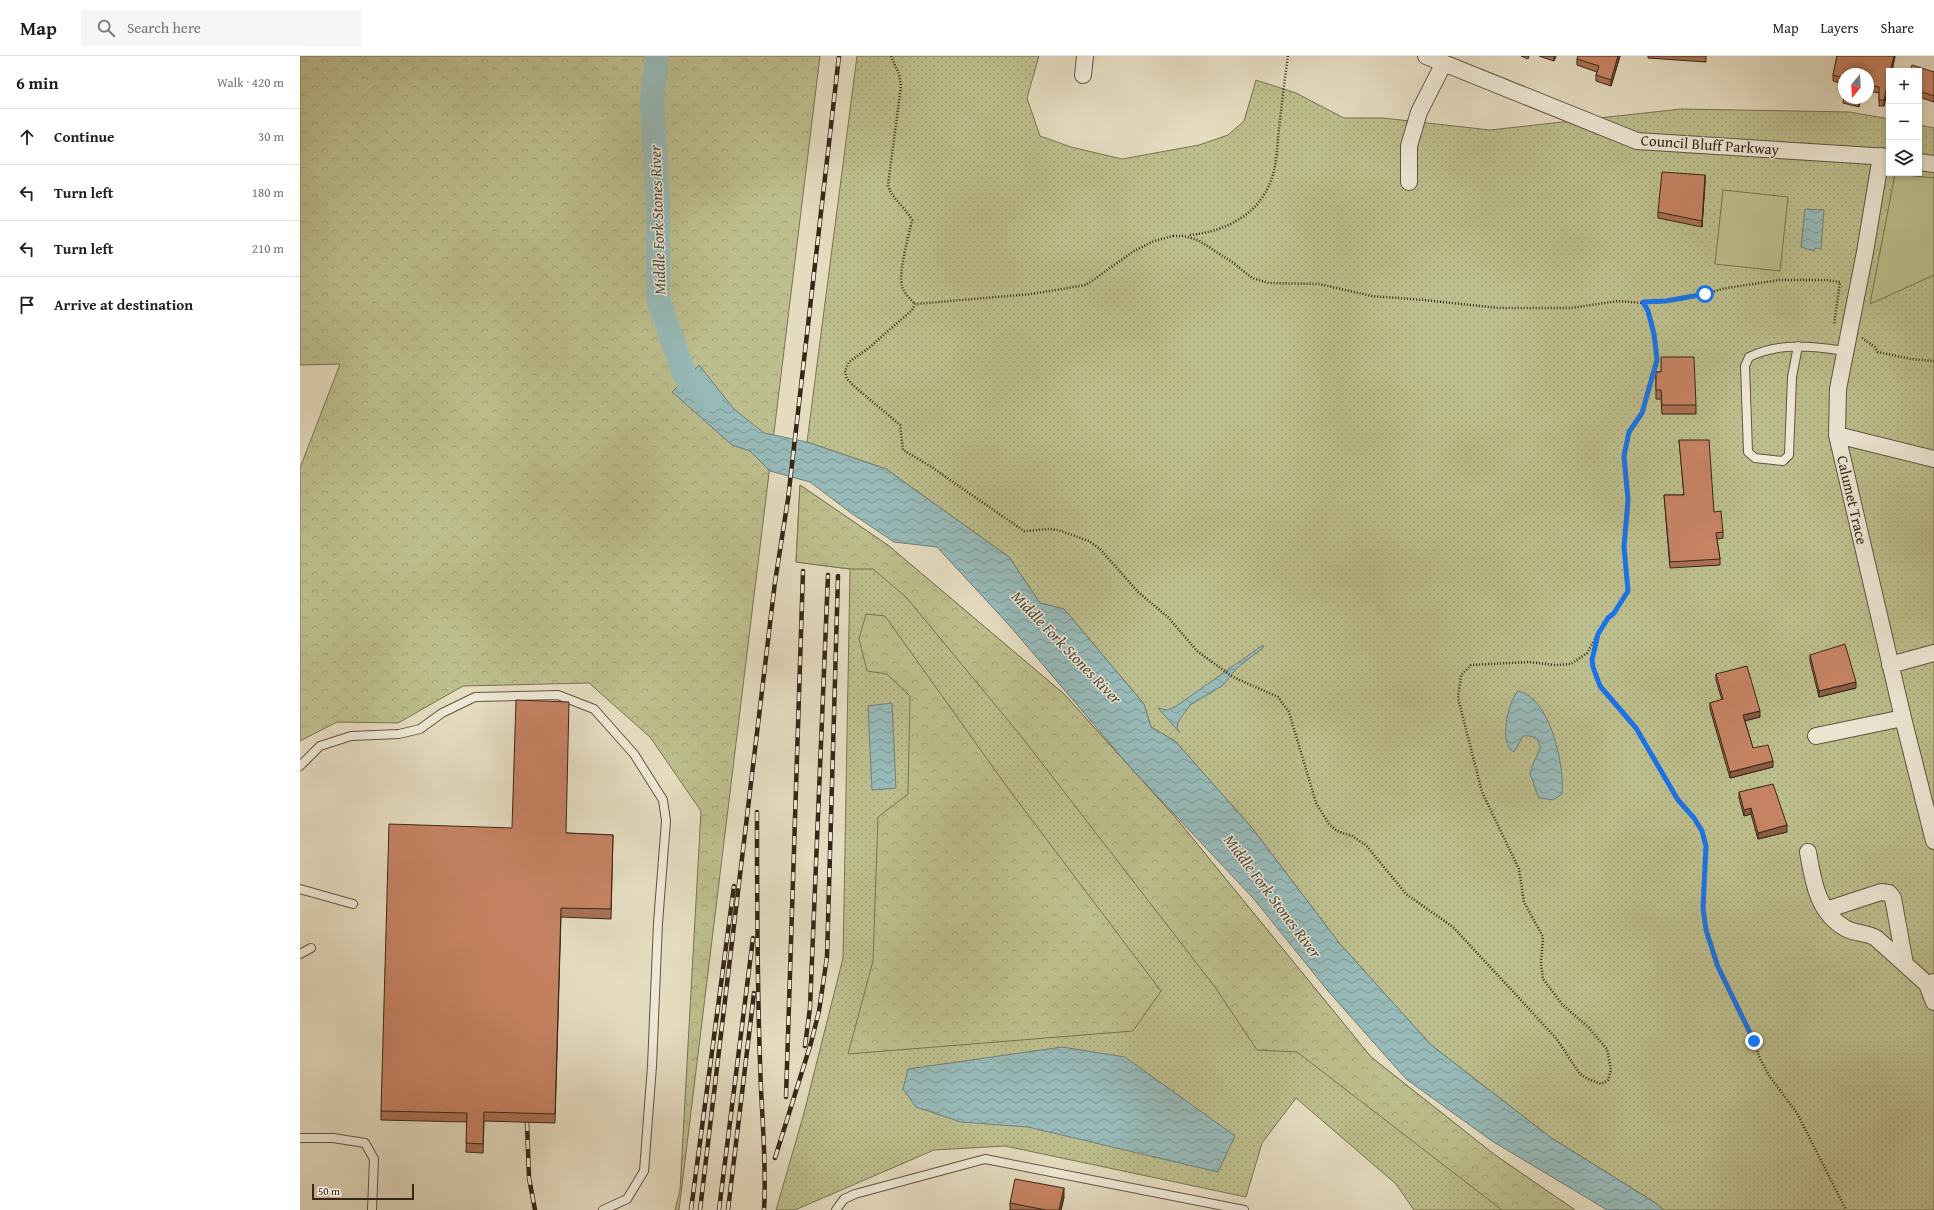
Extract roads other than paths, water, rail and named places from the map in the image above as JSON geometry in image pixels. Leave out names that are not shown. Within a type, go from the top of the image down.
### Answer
[{"type":"street","points":[[1083,75],[1085,56]]},
{"type":"street","name":"Council Bluff Parkway","points":[[1426,56],[1637,141],[1885,156]]},
{"type":"street","points":[[1409,182],[1409,146],[1419,112],[1444,63]]},
{"type":"street","name":"Calumet Trace","points":[[1885,156],[1838,389],[1836,435],[1890,665],[1934,841]]},
{"type":"street","points":[[1922,162],[1934,164]]},
{"type":"street","points":[[1836,435],[1934,459]]},
{"type":"street","points":[[1890,665],[1934,653]]},
{"type":"street","points":[[1816,736],[1903,718]]},
{"type":"street","points":[[1808,852],[1816,893],[1826,910],[1843,927],[1855,933],[1868,934],[1876,938],[1905,964],[1931,983],[1934,1002]]},
{"type":"street","points":[[1826,910],[1881,892],[1889,893],[1893,898],[1905,964]]},
{"type":"lane","points":[[1798,346],[1792,377],[1789,455],[1783,461],[1754,458],[1748,452],[1745,366],[1749,357],[1761,351],[1798,346],[1845,351]]},
{"type":"lane","points":[[300,766],[320,746],[351,736],[399,734],[420,729],[442,713],[475,697],[558,695],[594,709],[634,754],[663,800],[666,821],[658,923],[652,1066],[644,1171],[627,1199],[603,1210]]},
{"type":"lane","points":[[300,889],[353,904]]},
{"type":"lane","points":[[300,954],[311,948]]},
{"type":"lane","points":[[300,1138],[332,1138],[365,1143],[374,1160],[372,1210]]},
{"type":"lane","points":[[836,1210],[844,1199],[855,1194],[985,1159],[1244,1210]]},
{"type":"water","points":[[1805,209],[1824,210],[1821,249],[1815,248],[1814,251],[1801,247]]},
{"type":"water","points":[[699,365],[734,409],[764,433],[807,442],[886,469],[1009,557],[1040,603],[1064,609],[1144,704],[1151,727],[1175,741],[1252,828],[1340,944],[1431,1045],[1550,1137],[1654,1202],[1664,1210],[1607,1210],[1492,1141],[1406,1079],[1328,991],[1253,898],[1130,767],[1009,625],[937,547],[894,542],[851,513],[810,482],[770,471],[750,451],[732,445],[672,392]]},
{"type":"water","points":[[1263,645],[1263,648],[1238,667],[1222,686],[1190,705],[1178,722],[1177,728],[1180,733],[1158,708],[1167,710],[1175,707]]},
{"type":"water","points":[[1518,691],[1529,696],[1539,706],[1547,719],[1553,734],[1561,767],[1562,794],[1553,800],[1540,798],[1530,775],[1540,749],[1539,742],[1533,737],[1523,736],[1514,752],[1509,748],[1506,741],[1506,723],[1508,713],[1514,696]]},
{"type":"water","points":[[892,703],[896,788],[872,790],[868,706]]},
{"type":"water","points":[[1062,1047],[1125,1057],[1235,1136],[1218,1172],[1028,1127],[961,1122],[916,1107],[903,1089],[908,1069]]},
{"type":"waterway","name":"Middle Fork Stones River","points":[[657,56],[652,100],[658,206],[658,299],[685,376],[710,400]]},
{"type":"railway","points":[[700,1210],[775,582],[788,499],[839,56]]},
{"type":"railway","points":[[786,1097],[803,571]]},
{"type":"railway","points":[[805,1046],[810,1008],[828,575]]},
{"type":"railway","points":[[775,1158],[811,1043],[819,1011],[827,957],[838,576]]},
{"type":"railway","points":[[757,812],[758,999],[764,1154],[764,1210]]},
{"type":"railway","points":[[691,1210],[734,886]]},
{"type":"railway","points":[[719,1210],[753,938]]},
{"type":"railway","points":[[728,1210],[754,993]]},
{"type":"railway","points":[[527,1122],[529,1178],[535,1210]]}]
